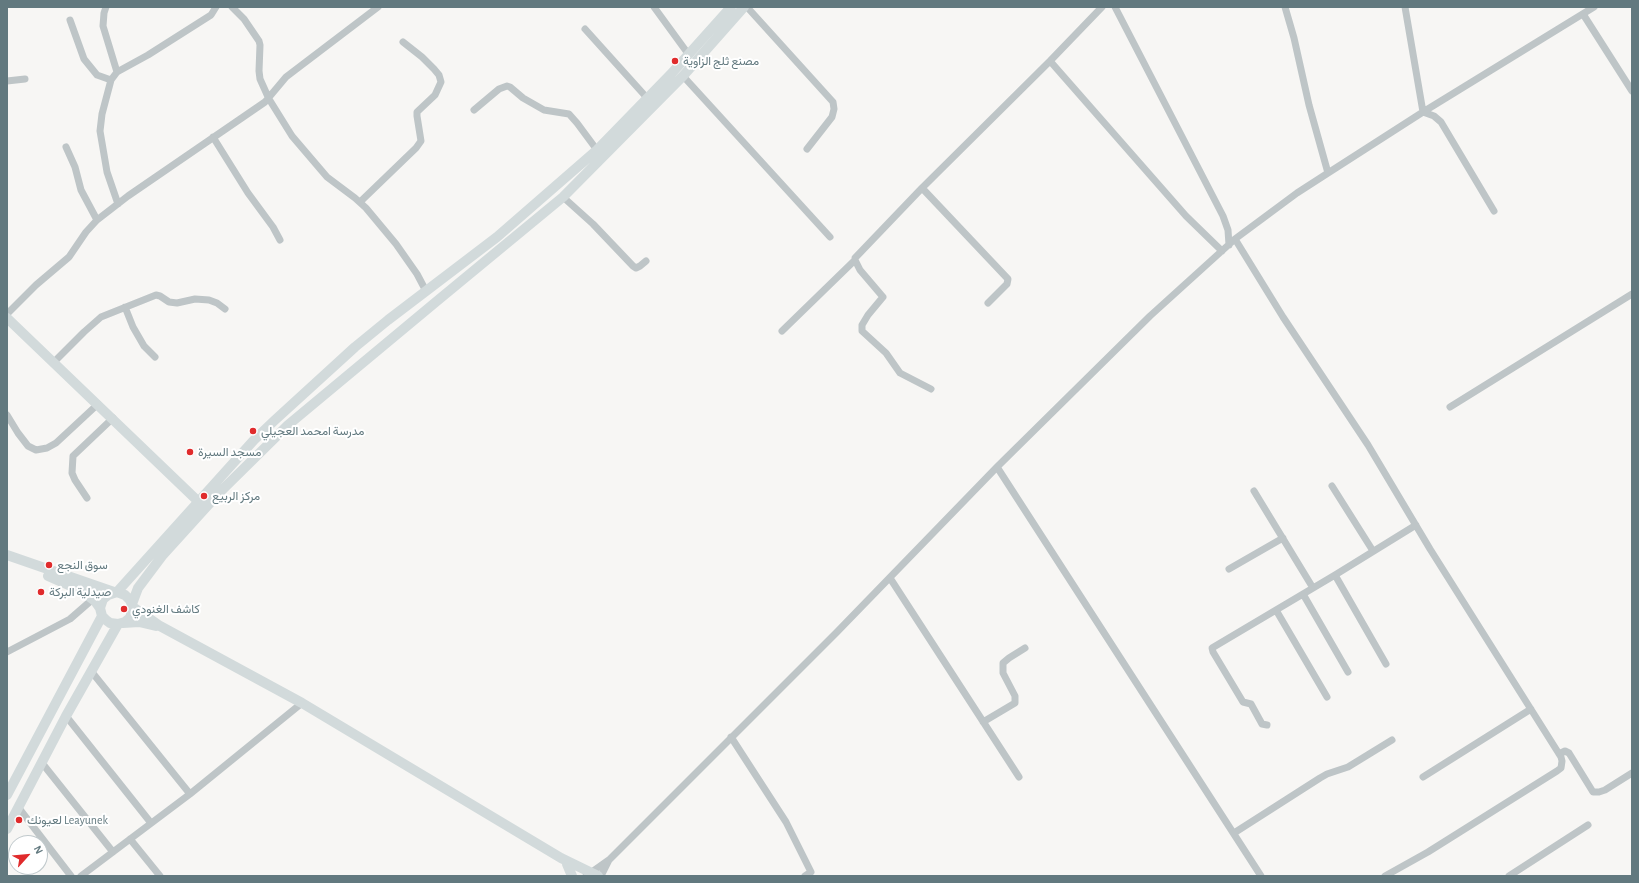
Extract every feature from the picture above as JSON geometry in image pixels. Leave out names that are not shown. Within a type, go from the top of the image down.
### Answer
[{"type":"main road","points":[[7,829],[91,671],[120,624],[131,615],[132,605],[138,588],[254,440],[355,348],[497,237],[597,150],[648,99],[731,7]]},
{"type":"main road","points":[[7,795],[101,612],[103,599],[116,592],[202,505],[220,492],[288,425],[563,197],[683,76],[746,7]]},
{"type":"main road","points":[[8,320],[113,418],[202,505]]},
{"type":"main road","points":[[7,555],[53,574],[75,587],[93,599],[110,623],[120,624],[139,622],[160,626]]},
{"type":"main road","points":[[7,561],[125,595],[132,605],[160,626],[302,703],[564,861],[591,875]]},
{"type":"main road","points":[[564,861],[572,876]]},
{"type":"main road","points":[[564,861],[580,876]]},
{"type":"street","points":[[106,7],[103,26],[117,72]]},
{"type":"street","points":[[118,204],[107,172],[100,132],[102,114],[111,80],[117,72],[148,55],[204,20],[211,15],[216,7]]},
{"type":"street","points":[[232,7],[244,19],[259,41],[260,75],[269,99],[292,136],[317,167],[338,186],[360,202],[396,244],[417,274],[426,291]]},
{"type":"street","points":[[8,320],[36,285],[69,257],[86,232],[97,220],[269,99],[272,92],[286,77],[378,7]]},
{"type":"street","points":[[654,7],[689,55]]},
{"type":"street","points":[[746,7],[832,102],[834,109],[832,117],[807,149]]},
{"type":"street","points":[[782,331],[855,260],[858,255],[922,188],[1050,62],[1102,7]]},
{"type":"street","points":[[1115,7],[1223,216],[1228,230],[1229,245]]},
{"type":"street","points":[[1285,7],[1294,38],[1309,105],[1328,172]]},
{"type":"street","points":[[1405,7],[1423,112]]},
{"type":"street","points":[[591,875],[610,858],[890,578],[997,467],[1150,316],[1235,239],[1328,172],[1594,7]]},
{"type":"street","points":[[1583,14],[1632,91]]},
{"type":"street","points":[[70,20],[84,59],[97,75],[111,80]]},
{"type":"street","points":[[585,29],[648,99]]},
{"type":"street","points":[[360,202],[416,148],[421,141],[417,116],[418,112],[435,95],[441,82],[439,75],[434,69],[403,42]]},
{"type":"street","points":[[1050,62],[1186,216],[1222,251]]},
{"type":"street","points":[[683,76],[830,237]]},
{"type":"street","points":[[7,81],[25,80]]},
{"type":"street","points":[[474,110],[500,89],[507,86],[523,98],[544,110],[568,114],[577,123],[597,150]]},
{"type":"street","points":[[1423,112],[1434,116],[1441,122],[1494,211]]},
{"type":"street","points":[[213,137],[248,193],[273,227],[280,240]]},
{"type":"street","points":[[66,146],[75,167],[81,190],[97,220]]},
{"type":"street","points":[[922,188],[1008,279],[1007,284],[988,303]]},
{"type":"street","points":[[563,197],[593,224],[633,266],[636,268],[646,261]]},
{"type":"street","points":[[1235,239],[1283,317],[1368,445],[1416,525],[1561,757],[1562,765],[1557,771],[1428,852],[1385,876]]},
{"type":"street","points":[[855,260],[860,270],[883,297],[868,315],[862,325],[862,331],[886,353],[900,373],[931,389]]},
{"type":"street","points":[[1450,406],[1632,294]]},
{"type":"street","points":[[54,362],[101,317],[156,295],[169,302],[177,303],[195,299],[209,300],[217,303],[225,309]]},
{"type":"street","points":[[124,307],[144,346],[155,357]]},
{"type":"street","points":[[7,415],[28,446],[36,450],[47,448],[56,443],[98,404]]},
{"type":"street","points":[[87,498],[74,480],[72,473],[73,456],[113,418]]},
{"type":"street","points":[[997,467],[1261,876]]},
{"type":"street","points":[[1332,486],[1373,551]]},
{"type":"street","points":[[1254,491],[1313,588]]},
{"type":"street","points":[[1267,726],[1262,724],[1251,704],[1243,702],[1212,648],[1416,525]]},
{"type":"street","points":[[1229,569],[1283,538]]},
{"type":"street","points":[[1335,575],[1386,664]]},
{"type":"street","points":[[890,578],[1019,777]]},
{"type":"street","points":[[1303,594],[1348,672]]},
{"type":"street","points":[[7,652],[70,619],[93,599]]},
{"type":"street","points":[[1276,610],[1327,696]]},
{"type":"street","points":[[984,722],[1015,703],[1015,696],[1003,673],[1003,663],[1025,648]]},
{"type":"street","points":[[91,671],[190,794]]},
{"type":"street","points":[[81,876],[190,794],[302,703]]},
{"type":"street","points":[[1423,777],[1531,709]]},
{"type":"street","points":[[66,716],[151,824]]},
{"type":"street","points":[[731,737],[784,818],[808,874],[818,876]]},
{"type":"street","points":[[1234,834],[1320,778],[1348,767],[1392,740]]},
{"type":"street","points":[[1559,754],[1565,751],[1569,753],[1593,792],[1605,790],[1632,773]]},
{"type":"street","points":[[42,763],[113,852]]},
{"type":"street","points":[[18,807],[71,876]]},
{"type":"street","points":[[1509,876],[1588,825]]},
{"type":"street","points":[[130,839],[160,876]]},
{"type":"street","points":[[601,876],[610,858]]},
{"type":"place","name":"مصنع ثلج الزاوية","points":[[675,61]]},
{"type":"place","name":"مدرسة امحمد العجيلي","points":[[253,431]]},
{"type":"place","name":"مسجد السيرة","points":[[190,452]]},
{"type":"place","name":"مركز الربيع","points":[[204,496]]},
{"type":"place","name":"سوق النجع","points":[[49,565]]},
{"type":"place","name":"صيدلية البركة","points":[[41,592]]},
{"type":"place","name":"كاشف الغنودي","points":[[124,609]]},
{"type":"place","name":"لعيونك Leayunek","points":[[19,820]]}]
